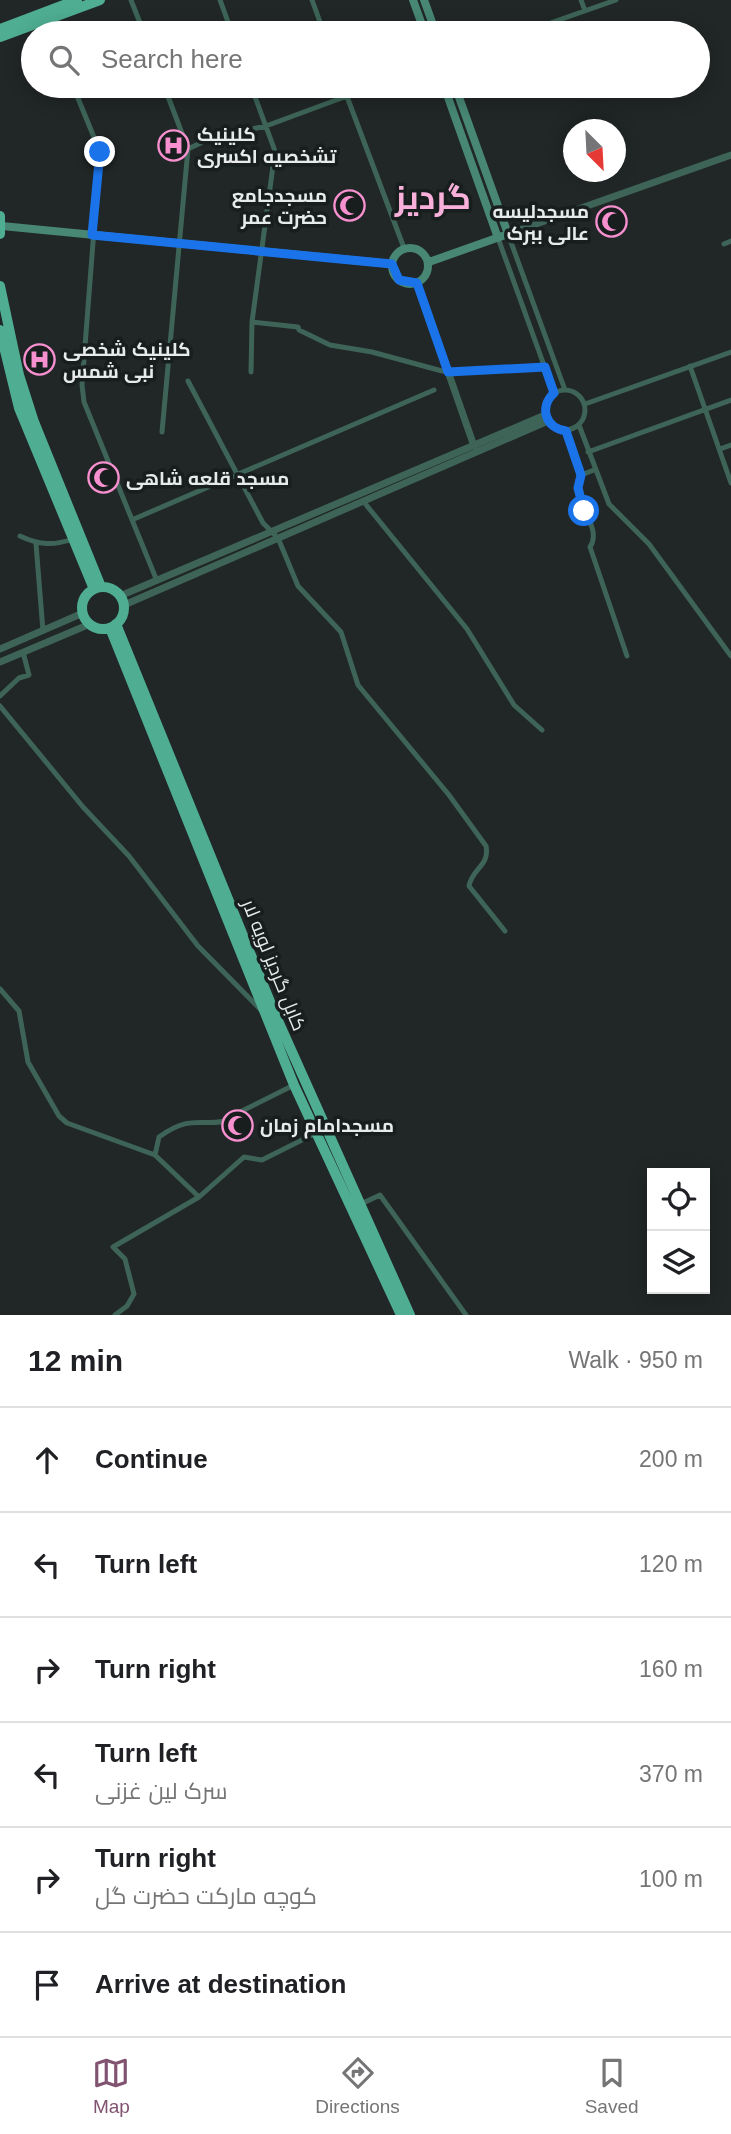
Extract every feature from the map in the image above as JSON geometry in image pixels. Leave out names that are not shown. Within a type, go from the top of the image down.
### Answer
[{"type":"highway","points":[[0,29],[77,0]]},
{"type":"highway","points":[[28,21],[47,10],[100,0]]},
{"type":"highway","points":[[0,37],[21,25]]},
{"type":"highway","points":[[0,286],[19,374],[30,410],[97,588]]},
{"type":"highway","points":[[0,330],[19,408],[73,539],[97,588]]},
{"type":"highway","points":[[97,588],[114,590],[122,601],[123,613],[113,626],[90,624],[83,613],[85,599],[97,588]]},
{"type":"highway","name":"کابل گردیز لویه لار","points":[[113,626],[294,1085],[401,1315]]},
{"type":"highway","name":"کابل گردیز لویه لار","points":[[113,626],[275,1014],[410,1315]]},
{"type":"main road","points":[[413,0],[421,21]]},
{"type":"main road","points":[[424,0],[432,21]]},
{"type":"main road","points":[[448,98],[498,237]]},
{"type":"main road","points":[[429,262],[508,234],[459,98]]},
{"type":"main road","points":[[1,225],[392,264]]},
{"type":"main road","points":[[392,264],[404,248],[416,248],[429,262]]},
{"type":"main road","points":[[392,264],[399,280],[417,283],[427,274],[429,262]]},
{"type":"street","points":[[131,0],[139,21]]},
{"type":"street","points":[[220,0],[228,21]]},
{"type":"street","points":[[312,0],[320,21]]},
{"type":"street","points":[[581,0],[585,11]]},
{"type":"street","points":[[556,21],[616,0]]},
{"type":"street","points":[[79,98],[100,152],[82,385],[84,402],[134,519],[157,581]]},
{"type":"street","points":[[162,432],[188,149],[169,98]]},
{"type":"street","points":[[251,372],[253,322],[275,151],[256,98]]},
{"type":"street","points":[[188,149],[211,138],[266,126],[338,98]]},
{"type":"street","points":[[347,98],[404,248]]},
{"type":"street","points":[[565,390],[508,234],[731,155]]},
{"type":"street","points":[[498,237],[554,393]]},
{"type":"street","points":[[723,244],[731,241]]},
{"type":"street","points":[[417,283],[474,446]]},
{"type":"street","points":[[253,322],[298,327],[299,330],[330,345],[372,352],[448,372],[545,367]]},
{"type":"street","points":[[585,404],[731,352]]},
{"type":"street","points":[[690,366],[731,483]]},
{"type":"street","points":[[188,381],[263,523],[278,538],[298,586],[341,632],[358,685],[449,795],[486,846],[485,864],[470,877],[469,886],[505,931]]},
{"type":"street","points":[[134,519],[435,390]]},
{"type":"street","points":[[565,390],[576,393],[585,404],[585,416],[579,425],[566,431],[556,428],[547,418],[546,403],[554,393],[565,390]]},
{"type":"street","points":[[588,452],[731,400]]},
{"type":"street","points":[[122,601],[157,581],[474,446],[547,418]]},
{"type":"street","points":[[122,601],[278,538],[547,418]]},
{"type":"street","points":[[579,425],[609,504],[649,544],[731,656]]},
{"type":"street","points":[[566,431],[581,475],[578,488],[594,534],[590,547],[627,656]]},
{"type":"street","points":[[720,449],[731,445]]},
{"type":"street","points":[[581,475],[594,470]]},
{"type":"street","points":[[363,501],[467,629],[514,705],[542,730]]},
{"type":"street","points":[[20,536],[36,544],[57,545],[73,539]]},
{"type":"street","points":[[36,544],[43,631]]},
{"type":"street","points":[[0,649],[83,613]]},
{"type":"street","points":[[0,662],[90,624]]},
{"type":"street","points":[[0,696],[19,678],[29,675],[23,652]]},
{"type":"street","points":[[0,706],[83,807],[129,856],[198,946],[254,1005],[267,1015]]},
{"type":"street","points":[[0,989],[19,1011],[29,1062],[59,1116],[66,1123],[155,1154],[199,1197]]},
{"type":"street","points":[[155,1154],[159,1137],[173,1127],[188,1121],[220,1122],[235,1119],[240,1112],[294,1085]]},
{"type":"street","points":[[115,1315],[127,1306],[134,1294],[125,1259],[113,1247],[199,1197],[244,1157],[262,1160],[316,1133]]},
{"type":"street","points":[[359,1205],[380,1195],[466,1315]]},
{"type":"place","name":"کلینیک تشخصیه اکسری","points":[[174,145]]},
{"type":"place","name":"مسجدجامع حضرت عمر","points":[[350,206]]},
{"type":"place","name":"مسجدلیسه عالی ببرک","points":[[612,222]]},
{"type":"place","name":"کلینیک شخصی نبی شمس","points":[[40,360]]},
{"type":"place","name":"مسجد قلعه شاهی","points":[[103,478]]},
{"type":"place","name":"مسجدامام زمان","points":[[237,1125]]},
{"type":"district","name":"گردیز","points":[[433,197]]},
{"type":"route","points":[[100,152],[100,178],[92,235],[392,264],[392,270],[399,280],[417,283],[448,372],[545,367],[554,393],[546,403],[545,415],[551,425],[566,431],[581,475],[578,488],[584,511]]}]
